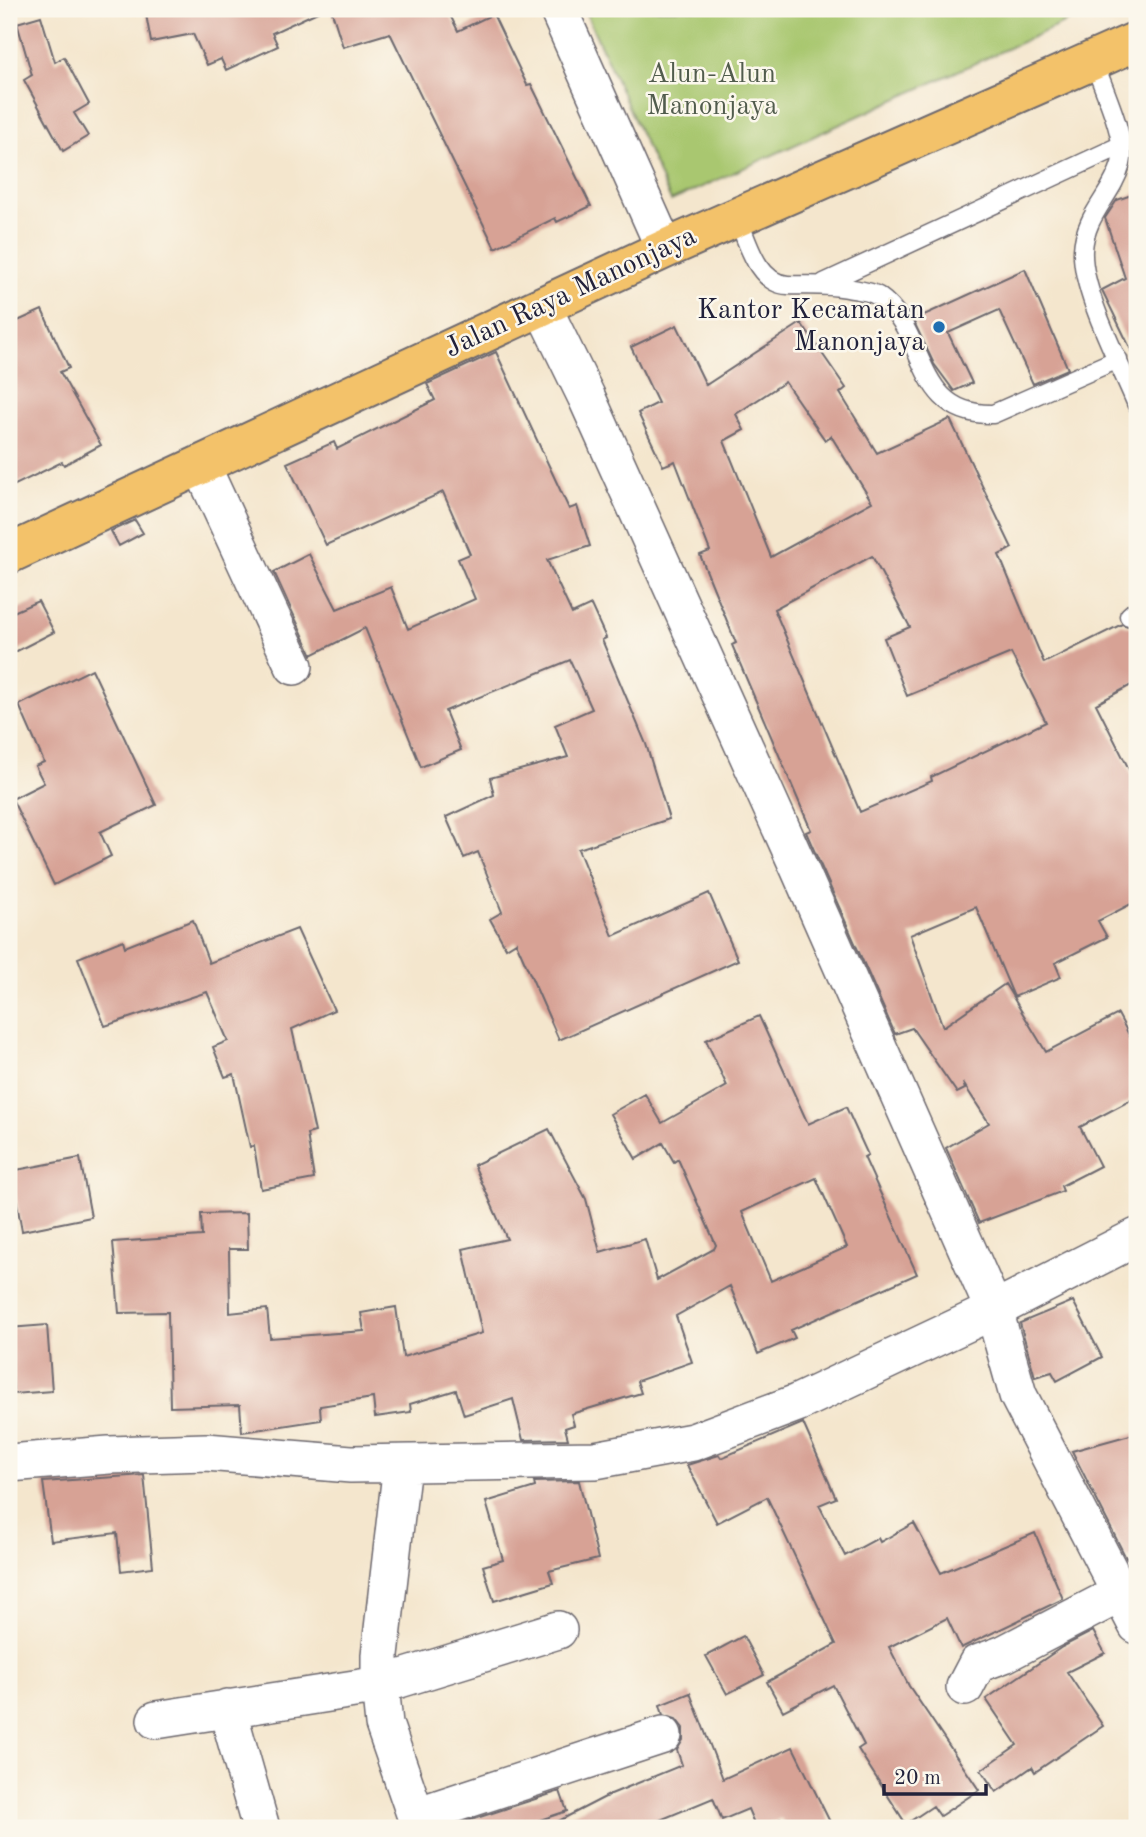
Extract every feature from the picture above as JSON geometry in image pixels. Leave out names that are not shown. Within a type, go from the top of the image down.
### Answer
[{"type":"main road","name":"Jalan Raya Manonjaya","points":[[9,554],[737,216],[1137,41]]},
{"type":"street","points":[[558,9],[665,249]]},
{"type":"street","points":[[542,306],[776,817],[994,1310],[1018,1395],[1137,1625]]},
{"type":"street","points":[[201,465],[294,666]]},
{"type":"street","points":[[9,1463],[109,1455],[206,1452],[351,1464],[595,1461],[694,1442],[797,1403],[994,1310],[1137,1237]]},
{"type":"street","points":[[402,1464],[380,1655],[380,1685],[384,1724],[418,1822],[663,1735]]},
{"type":"street","points":[[965,1687],[977,1664],[1004,1654],[1119,1594]]},
{"type":"street","points":[[156,1720],[380,1685],[558,1630]]},
{"type":"street","points":[[227,1708],[261,1828]]},
{"type":"lane","points":[[1094,62],[1122,145],[1122,163],[1086,227],[1083,253],[1088,287],[1137,405]]},
{"type":"lane","points":[[824,284],[1122,145]]},
{"type":"lane","points":[[737,216],[755,260],[767,276],[785,285],[824,284],[876,295],[894,311],[940,398],[971,415],[992,414],[1118,359]]},
{"type":"green space","name":"Alun-Alun Manonjaya","points":[[584,9],[1087,9],[1088,12],[671,201]]},
{"type":"building","points":[[145,9],[324,9],[272,33],[278,46],[226,70],[221,59],[207,65],[193,34],[151,42]]},
{"type":"building","points":[[331,9],[447,9],[458,31],[493,14],[591,206],[557,222],[555,218],[495,248],[390,33],[343,47]]},
{"type":"building","points":[[41,16],[55,62],[64,57],[89,104],[74,113],[88,136],[63,151],[24,80],[32,75],[17,23]]},
{"type":"building","points":[[1137,193],[1137,362],[1102,290],[1125,278],[1105,218],[1117,200]]},
{"type":"building","name":"Kantor Kecamatan Manonjaya","points":[[1025,269],[1068,369],[1033,384],[999,310],[948,333],[972,383],[954,391],[934,364],[913,320]]},
{"type":"building","points":[[42,310],[69,368],[60,372],[101,445],[64,465],[62,462],[9,488],[9,325]]},
{"type":"building","points":[[801,323],[846,388],[840,393],[877,453],[950,419],[1012,548],[999,555],[1044,663],[1122,624],[1131,627],[1137,624],[1137,682],[1096,704],[1137,785],[1137,901],[1098,921],[1107,937],[1055,963],[1061,977],[1014,997],[976,907],[910,935],[943,1027],[1005,984],[1046,1052],[1118,1014],[1137,1050],[1137,1097],[1080,1127],[1100,1166],[1061,1186],[1063,1191],[979,1223],[946,1148],[989,1123],[963,1083],[965,1089],[957,1093],[912,1028],[895,1034],[806,832],[811,830],[732,645],[736,643],[700,555],[710,551],[675,461],[663,466],[638,413],[658,403],[631,347],[677,325],[706,385]],"holes":[[[785,382],[825,440],[831,436],[872,502],[771,557],[724,441],[744,430],[736,414]],[[872,556],[910,627],[884,638],[907,696],[1011,653],[1046,722],[931,777],[932,781],[860,812],[774,609]]]},
{"type":"building","points":[[496,352],[569,509],[577,506],[590,546],[547,560],[572,614],[591,605],[606,638],[602,640],[646,744],[669,819],[578,849],[613,936],[709,893],[738,960],[559,1040],[516,942],[506,948],[490,919],[502,912],[478,852],[464,858],[446,817],[494,795],[490,778],[568,757],[555,725],[592,709],[570,660],[445,711],[461,750],[421,767],[365,628],[312,655],[274,572],[309,554],[337,609],[391,587],[408,629],[475,599],[458,559],[470,554],[443,492],[326,545],[287,463],[334,442],[337,449],[435,400],[427,384]]},
{"type":"building","points":[[135,520],[143,533],[119,546],[111,531]]},
{"type":"building","points":[[38,601],[54,632],[9,655],[9,614]]},
{"type":"building","points":[[92,669],[156,805],[100,832],[111,856],[54,885],[12,799],[44,783],[35,766],[44,762],[19,705]]},
{"type":"building","points":[[193,920],[209,963],[297,929],[334,1010],[292,1029],[315,1132],[307,1134],[314,1179],[261,1189],[254,1146],[250,1147],[234,1074],[225,1077],[213,1047],[228,1041],[207,992],[105,1026],[78,958],[123,940],[125,947]]},
{"type":"building","points":[[759,1016],[808,1124],[846,1107],[868,1155],[864,1157],[917,1274],[791,1330],[795,1338],[758,1354],[730,1286],[676,1316],[692,1362],[637,1381],[641,1393],[571,1414],[574,1425],[565,1428],[568,1439],[523,1440],[513,1399],[464,1415],[456,1390],[410,1404],[411,1412],[375,1417],[373,1398],[320,1406],[321,1420],[242,1432],[240,1405],[170,1407],[168,1312],[119,1313],[113,1242],[202,1236],[201,1214],[247,1213],[248,1249],[229,1249],[230,1313],[267,1309],[270,1338],[364,1331],[361,1313],[396,1307],[403,1357],[482,1333],[463,1249],[507,1239],[474,1165],[549,1129],[586,1199],[600,1252],[645,1239],[657,1280],[714,1249],[716,1245],[678,1159],[674,1162],[663,1143],[636,1159],[610,1114],[645,1094],[662,1123],[727,1086],[706,1040]],"holes":[[[816,1178],[847,1247],[771,1281],[742,1212]]]},
{"type":"building","points":[[80,1158],[91,1217],[22,1231],[11,1171]]},
{"type":"building","points":[[1073,1301],[1102,1357],[1057,1381],[1052,1372],[1035,1377],[1020,1323]]},
{"type":"building","points":[[47,1325],[52,1391],[13,1394],[9,1328]]},
{"type":"building","points":[[803,1423],[836,1498],[819,1505],[845,1556],[878,1538],[880,1542],[914,1523],[941,1573],[1035,1533],[1063,1599],[961,1648],[947,1618],[889,1647],[909,1686],[979,1790],[940,1816],[933,1806],[906,1824],[858,1749],[864,1745],[833,1685],[783,1711],[767,1682],[836,1644],[767,1497],[717,1523],[687,1465],[719,1455],[721,1458]]},
{"type":"building","points":[[1137,1433],[1137,1556],[1126,1558],[1072,1451]]},
{"type":"building","points":[[144,1475],[153,1567],[121,1571],[117,1533],[51,1541],[43,1482]]},
{"type":"building","points":[[579,1481],[598,1559],[549,1571],[553,1583],[494,1601],[483,1566],[503,1560],[486,1502],[535,1487],[534,1482]]},
{"type":"building","points":[[1093,1631],[1105,1653],[1067,1672],[1103,1726],[1035,1772],[1032,1767],[996,1792],[981,1770],[1017,1745],[986,1699],[1062,1647]]},
{"type":"building","points":[[743,1636],[764,1675],[727,1694],[706,1656]]},
{"type":"building","points":[[690,1693],[723,1779],[793,1747],[833,1828],[786,1828],[781,1819],[756,1828],[748,1809],[722,1820],[713,1798],[641,1828],[545,1828],[611,1794],[682,1765],[677,1750],[683,1740],[683,1728],[676,1719],[663,1715],[660,1705]]},
{"type":"building","points":[[560,1791],[567,1811],[516,1828],[446,1828]]},
{"type":"place","name":"Kantor Kecamatan Manonjaya","points":[[939,327]]}]
